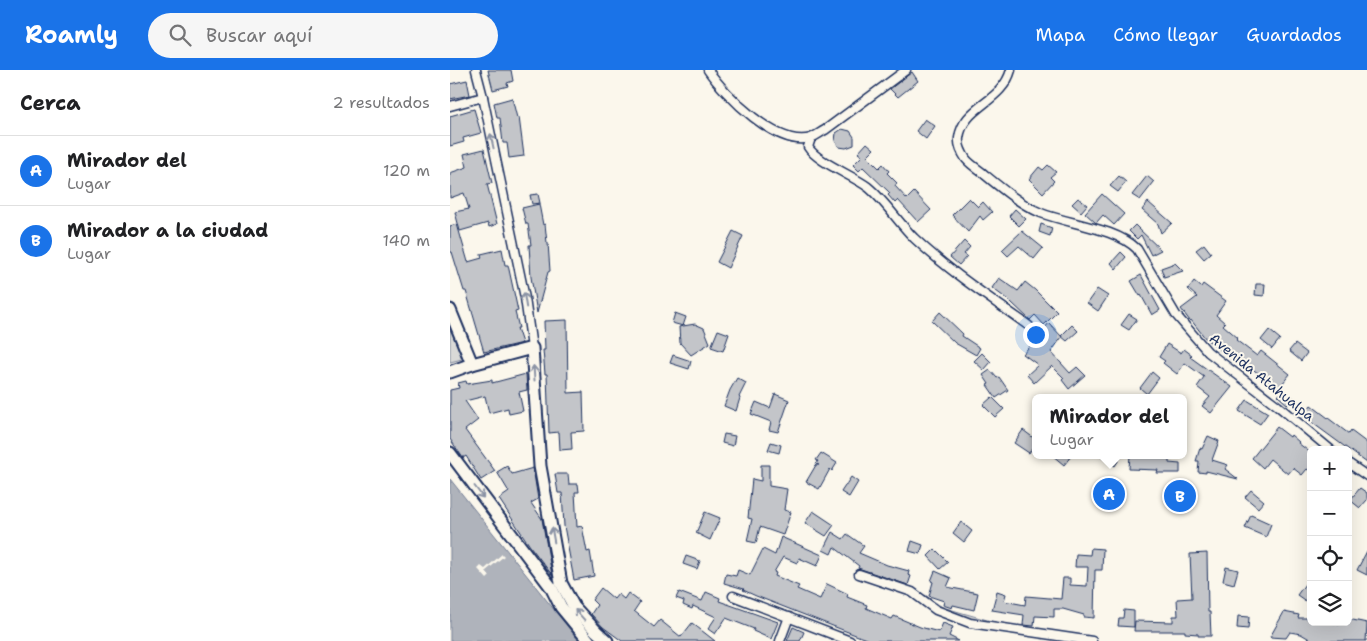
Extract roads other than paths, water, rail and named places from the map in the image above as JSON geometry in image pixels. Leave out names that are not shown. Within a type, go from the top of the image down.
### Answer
[{"type":"main road","points":[[450,310],[472,364]]},
{"type":"main road","points":[[450,372],[532,348],[540,466],[556,585],[561,607],[589,641]]},
{"type":"main road","points":[[450,453],[574,607],[606,641]]},
{"type":"street","points":[[476,70],[525,298],[532,348]]},
{"type":"street","points":[[708,70],[739,107],[767,127],[796,138],[811,138],[825,130],[906,70]]},
{"type":"street","name":"Avenida Atahualpa","points":[[1011,70],[1008,80],[1000,91],[972,113],[964,123],[959,138],[960,149],[967,161],[1008,194],[1040,212],[1117,236],[1130,242],[1137,249],[1176,315],[1208,352],[1326,446]]},
{"type":"street","points":[[450,106],[483,97]]},
{"type":"street","points":[[811,138],[808,147],[813,155],[868,187],[914,237],[951,270],[1029,326]]},
{"type":"street","points":[[1352,466],[1367,476]]},
{"type":"street","points":[[859,574],[912,592],[936,610],[970,623],[1092,641]]},
{"type":"street","points":[[733,596],[850,641]]},
{"type":"street","points":[[780,641],[789,617]]},
{"type":"place","name":"Mirador del","points":[[1109,494]]},
{"type":"place","name":"Mirador a la ciudad","points":[[1180,496]]}]
